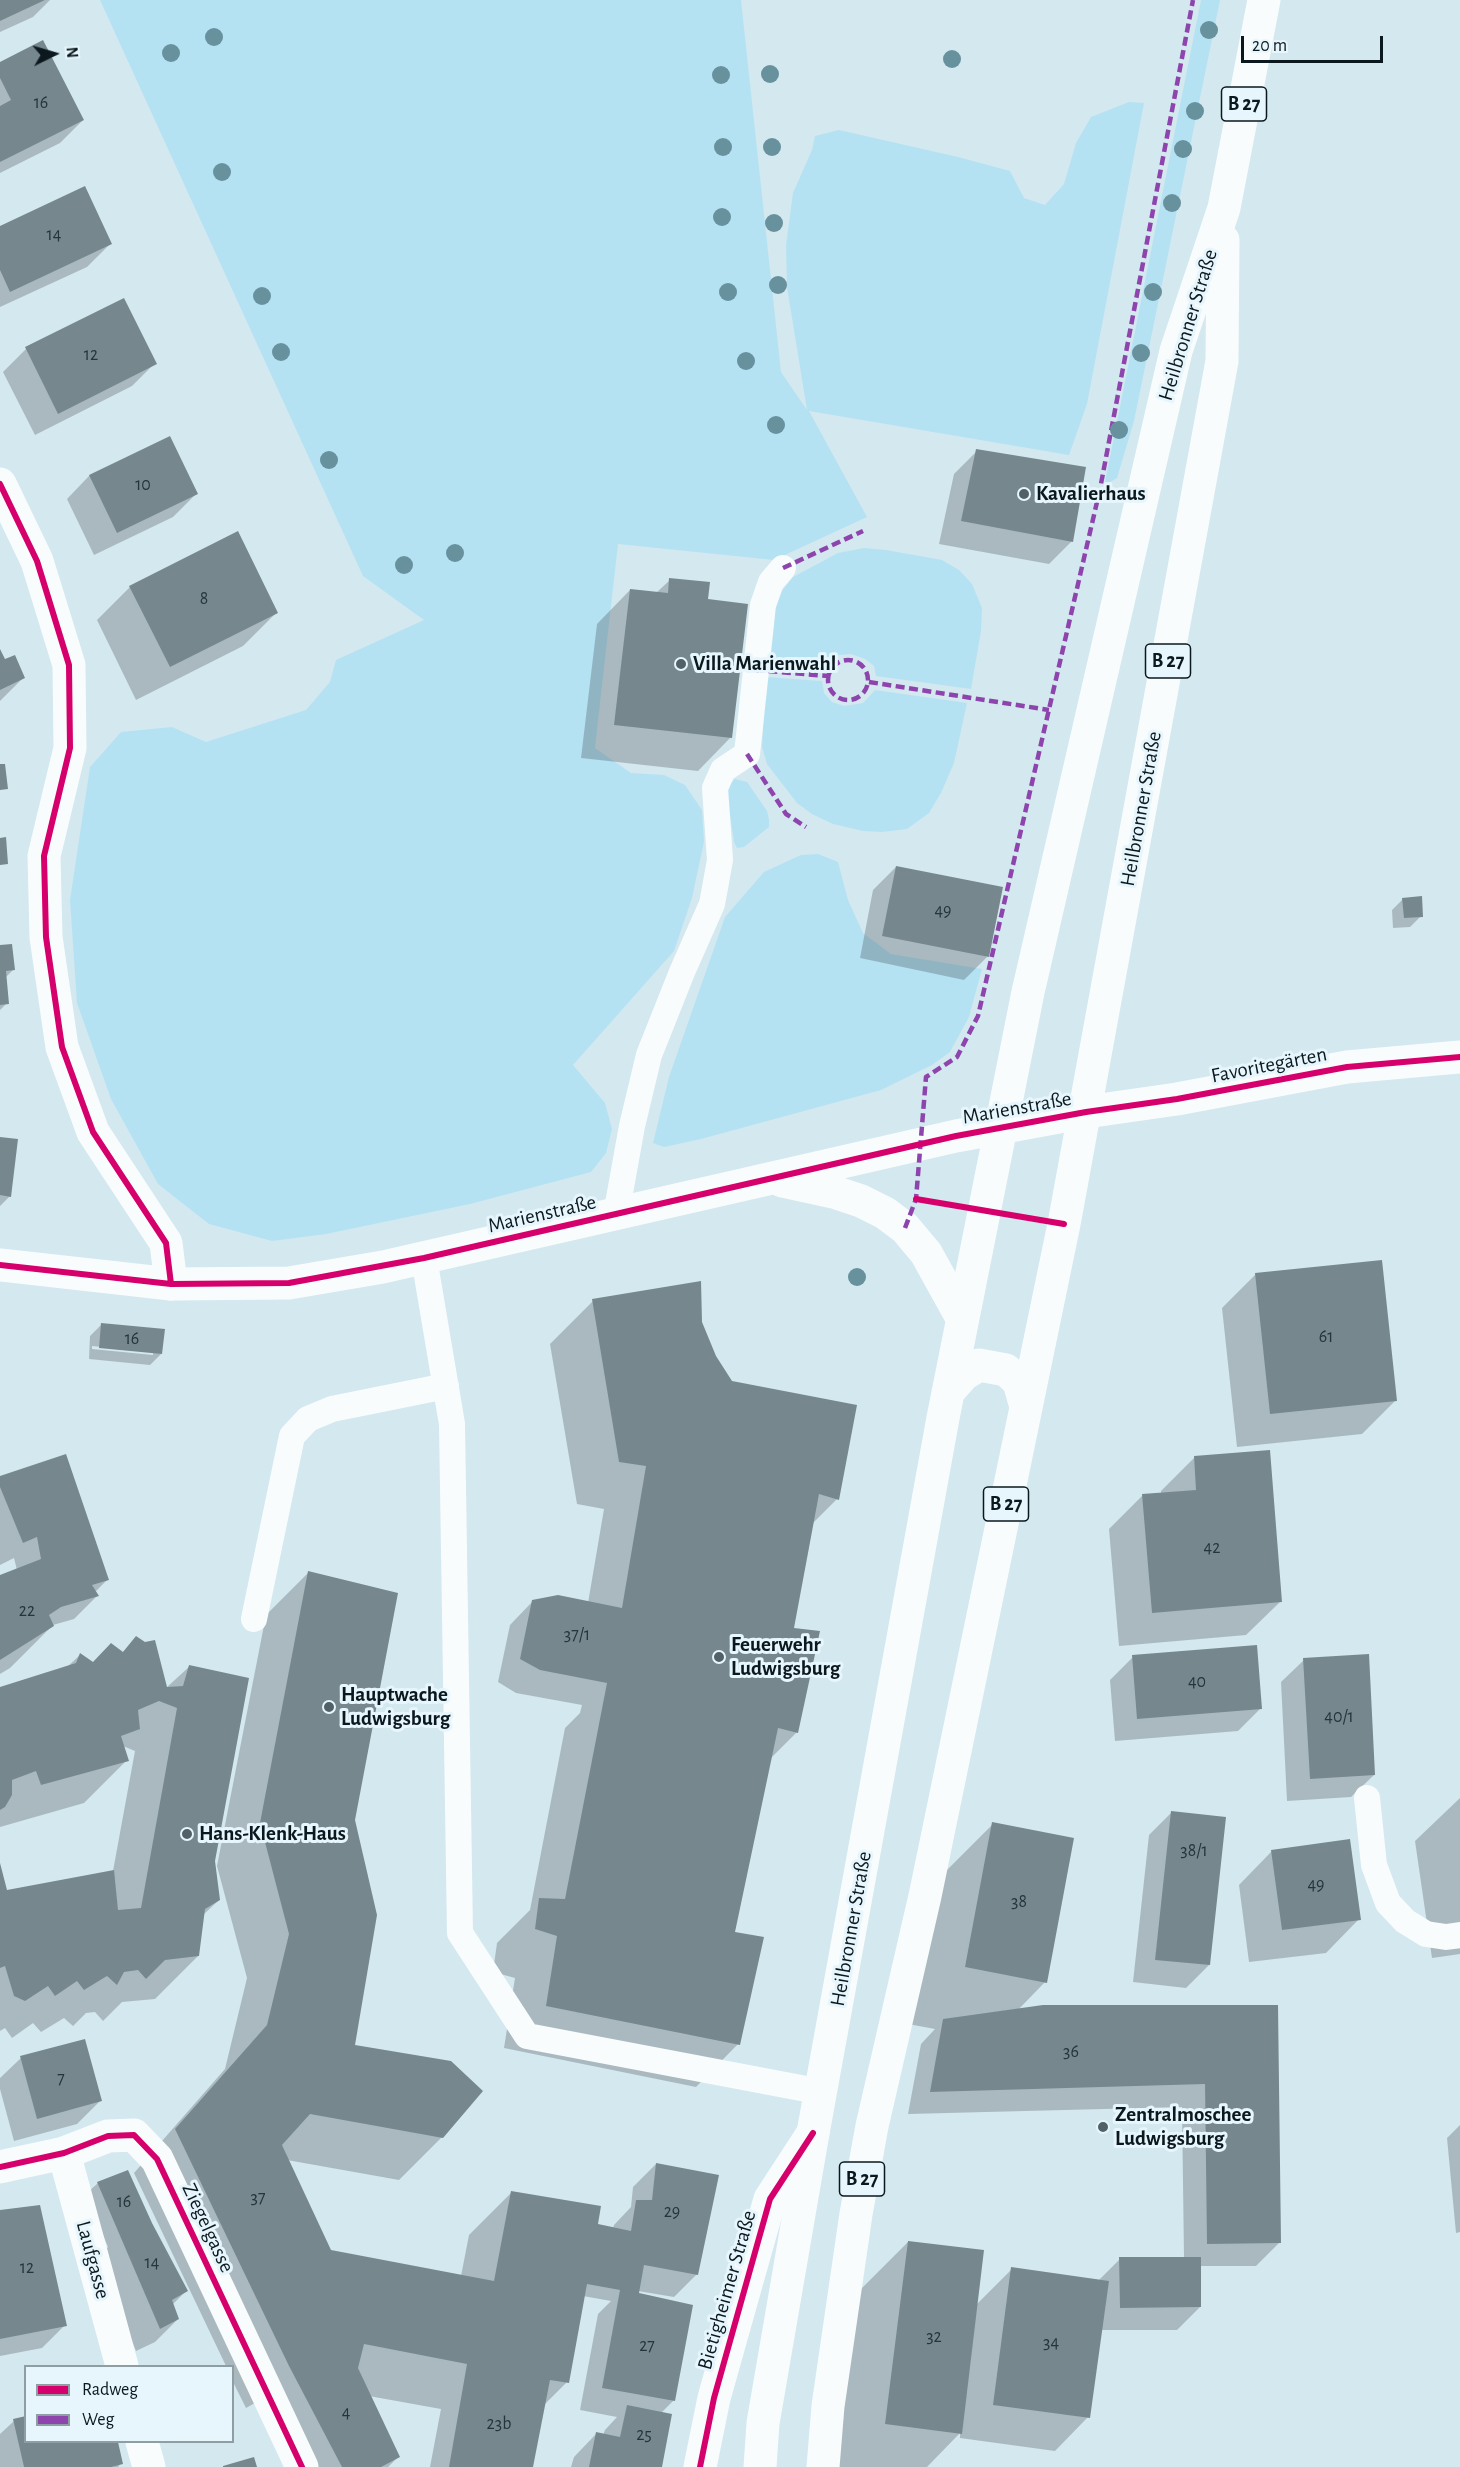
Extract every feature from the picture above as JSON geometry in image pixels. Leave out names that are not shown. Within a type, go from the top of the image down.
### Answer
[{"type":"main road","name":"Heilbronner Straße","points":[[760,2467],[763,2423],[813,2133],[948,1392],[1028,992],[1176,351],[1224,208],[1264,0]]},
{"type":"main road","name":"Heilbronner Straße","points":[[823,2467],[828,2406],[856,2214],[872,2126],[925,1896],[1086,1113],[1222,361],[1224,208]]},
{"type":"main road","points":[[0,484],[37,561],[69,665],[70,748],[44,856],[46,937],[62,1047],[93,1132],[166,1243],[171,1284]]},
{"type":"main road","name":"Favoritegärten","points":[[1086,1113],[1177,1099],[1347,1067],[1460,1058]]},
{"type":"main road","name":"Marienstraße","points":[[0,1265],[171,1284],[289,1282],[424,1258],[898,1149],[1086,1113]]},
{"type":"main road","name":"Marienstraße","points":[[771,1179],[837,1193],[885,1213],[905,1228],[926,1253],[963,1318]]},
{"type":"main road","points":[[948,1392],[964,1374],[979,1365],[1006,1370],[1019,1382],[1026,1407]]},
{"type":"main road","name":"Bietigheimer Straße","points":[[700,2467],[714,2398],[770,2199],[813,2133]]},
{"type":"main road","name":"Ziegelgasse","points":[[0,2167],[64,2153],[108,2136],[134,2135],[157,2159],[302,2467]]},
{"type":"main road","name":"Laufgasse","points":[[64,2153],[121,2365]]},
{"type":"main road","points":[[142,2443],[149,2467]]},
{"type":"lane","points":[[616,1215],[632,1126],[649,1055],[712,904],[720,860],[716,788],[723,770],[747,754],[763,605],[771,582],[783,568]]},
{"type":"lane","points":[[424,1258],[452,1424],[460,1933],[527,2036],[822,2092]]},
{"type":"lane","points":[[254,1619],[292,1436],[308,1419],[332,1410],[446,1386]]},
{"type":"lane","points":[[1367,1798],[1374,1865],[1388,1903],[1405,1921],[1426,1934],[1446,1937],[1460,1935]]},
{"type":"shaded area","points":[[100,0],[741,0],[781,372],[807,410],[787,287],[786,245],[793,193],[812,150],[815,136],[839,130],[1010,171],[1024,198],[1045,205],[1064,184],[1076,143],[1091,117],[1129,102],[1144,103],[1087,404],[1069,455],[809,411],[867,517],[774,560],[618,544],[595,748],[631,773],[664,775],[685,785],[702,810],[704,842],[692,898],[674,951],[573,1065],[605,1103],[612,1129],[606,1153],[591,1172],[470,1204],[326,1234],[272,1241],[209,1224],[158,1184],[111,1099],[77,1003],[70,900],[90,767],[121,732],[172,727],[206,742],[306,710],[330,682],[336,660],[424,620],[363,576]]},
{"type":"shaded area","points":[[1201,0],[1220,0],[1134,421],[1117,478],[1105,482]]},
{"type":"shaded area","points":[[864,548],[942,560],[959,570],[972,584],[982,608],[981,631],[971,689],[876,676],[874,666],[865,659],[851,654],[839,655],[830,660],[824,669],[768,664],[773,614],[782,591],[793,577],[838,553]]},
{"type":"shaded area","points":[[766,677],[822,681],[824,693],[832,702],[844,706],[863,703],[875,690],[967,703],[954,763],[929,813],[907,829],[882,832],[863,831],[833,824],[812,814],[797,803],[767,764],[762,747]]},
{"type":"shaded area","points":[[735,779],[747,782],[767,811],[769,820],[769,827],[744,847],[737,848],[734,842],[728,800],[728,786]]},
{"type":"shaded area","points":[[818,854],[838,862],[848,900],[863,933],[891,954],[982,969],[969,1017],[950,1052],[932,1065],[881,1090],[701,1139],[664,1147],[653,1143],[669,1077],[725,917],[764,872],[801,855]]},
{"type":"building","points":[[0,0],[45,0],[0,21]]},
{"type":"building","points":[[43,40],[84,120],[0,162],[0,106],[11,100],[0,78],[0,62]]},
{"type":"building","points":[[85,186],[112,244],[10,292],[0,270],[0,226]]},
{"type":"building","points":[[124,298],[157,364],[58,414],[25,347]]},
{"type":"building","points":[[170,436],[198,494],[117,533],[89,475]]},
{"type":"building","name":"Kavalierhaus","points":[[976,449],[1086,467],[1073,542],[961,521]]},
{"type":"building","points":[[238,531],[278,613],[170,667],[129,586]]},
{"type":"building","name":"Villa Marienwahl","points":[[669,578],[710,582],[708,599],[748,604],[732,738],[614,725],[630,589],[668,593]]},
{"type":"building","points":[[0,649],[5,659],[15,655],[25,678],[0,690]]},
{"type":"building","points":[[0,764],[5,764],[8,789],[0,790]]},
{"type":"building","points":[[6,837],[8,864],[0,865],[0,838]]},
{"type":"building","points":[[896,866],[1003,887],[989,957],[882,936]]},
{"type":"building","points":[[1422,896],[1423,917],[1404,918],[1402,898]]},
{"type":"building","points":[[12,944],[15,970],[6,971],[9,1004],[0,1005],[0,945]]},
{"type":"building","points":[[0,1137],[18,1139],[11,1197],[0,1195]]},
{"type":"building","points":[[1382,1260],[1397,1401],[1270,1414],[1255,1273]]},
{"type":"building","name":"Feuerwehr Ludwigsburg","points":[[701,1281],[702,1322],[716,1356],[732,1381],[857,1405],[839,1500],[819,1494],[794,1628],[820,1631],[798,1733],[778,1728],[735,1932],[764,1937],[740,2045],[546,2006],[557,1936],[535,1929],[539,1898],[565,1899],[607,1683],[540,1670],[520,1659],[532,1600],[558,1595],[622,1608],[646,1466],[619,1462],[592,1299]]},
{"type":"building","points":[[101,1323],[165,1329],[162,1354],[99,1348]]},
{"type":"building","points":[[1270,1450],[1282,1602],[1152,1613],[1142,1494],[1196,1490],[1194,1456]]},
{"type":"building","points":[[66,1454],[109,1580],[92,1585],[99,1596],[61,1607],[49,1615],[54,1626],[0,1660],[0,1575],[41,1559],[37,1537],[23,1543],[0,1487],[0,1476]]},
{"type":"building","points":[[308,1571],[398,1593],[355,1820],[377,1915],[355,2045],[451,2061],[483,2091],[443,2138],[310,2114],[282,2145],[331,2250],[494,2281],[511,2191],[601,2206],[598,2224],[631,2231],[636,2200],[652,2200],[656,2163],[719,2175],[698,2275],[644,2265],[639,2293],[693,2305],[675,2401],[602,2388],[620,2290],[587,2284],[569,2383],[550,2380],[533,2467],[449,2467],[467,2364],[364,2344],[358,2368],[400,2457],[381,2467],[342,2467],[289,2366],[175,2129],[267,2025],[289,1934],[260,1823]]},
{"type":"building","name":"Hans-Klenk-Haus","points":[[136,1636],[145,1642],[155,1640],[167,1687],[183,1686],[189,1665],[249,1678],[215,1861],[220,1900],[205,1909],[199,1956],[165,1960],[146,1979],[138,1970],[124,1972],[117,1985],[107,1976],[84,1990],[77,1981],[55,1996],[48,1986],[25,2001],[14,1996],[5,1966],[0,1968],[0,1863],[7,1890],[114,1870],[118,1910],[141,1908],[177,1708],[159,1701],[138,1710],[140,1729],[121,1736],[129,1761],[41,1785],[36,1771],[12,1780],[12,1795],[5,1807],[0,1810],[0,1687],[76,1663],[80,1653],[93,1662],[111,1643],[123,1652]]},
{"type":"building","points":[[1257,1645],[1262,1709],[1137,1719],[1132,1655]]},
{"type":"building","points":[[1369,1654],[1375,1775],[1310,1779],[1303,1658]]},
{"type":"building","points":[[1171,1811],[1226,1817],[1210,1965],[1155,1960]]},
{"type":"building","points":[[992,1822],[1074,1838],[1047,1983],[965,1967]]},
{"type":"building","points":[[1350,1839],[1361,1920],[1282,1930],[1271,1850]]},
{"type":"building","points":[[1043,2005],[1278,2005],[1281,2243],[1207,2244],[1205,2084],[930,2092],[943,2019]]},
{"type":"building","points":[[85,2039],[102,2101],[37,2119],[20,2056]]},
{"type":"building","points":[[128,2170],[152,2223],[188,2291],[172,2300],[179,2319],[160,2329],[97,2182]]},
{"type":"building","points":[[40,2205],[67,2326],[0,2339],[0,2210]]},
{"type":"building","points":[[908,2241],[984,2250],[962,2434],[885,2424]]},
{"type":"building","points":[[1119,2257],[1201,2257],[1201,2307],[1120,2308]]},
{"type":"building","points":[[1011,2267],[1109,2281],[1090,2418],[993,2405]]},
{"type":"building","points":[[627,2405],[672,2414],[662,2467],[589,2467],[596,2432],[620,2437]]},
{"type":"building","points":[[24,2416],[24,2443],[118,2443],[123,2464],[111,2467],[24,2467],[13,2419]]},
{"type":"building","points":[[254,2457],[257,2467],[223,2467],[223,2466]]},
{"type":"marked path","points":[[905,1228],[916,1199],[926,1077],[957,1057],[978,1016],[1100,489],[1193,0]]},
{"type":"marked path","points":[[783,568],[863,531]]},
{"type":"marked path","points":[[848,660],[862,666],[868,680],[862,694],[848,700],[834,694],[828,680],[834,666],[848,660]]},
{"type":"marked path","points":[[755,670],[828,676]]},
{"type":"marked path","points":[[869,682],[1049,710]]},
{"type":"marked path","points":[[747,754],[786,814],[806,827]]},
{"type":"cycle path","points":[[0,484],[37,561],[69,665],[70,748],[44,856],[46,937],[62,1047],[93,1132],[166,1243],[171,1284]]},
{"type":"cycle path","points":[[0,1265],[171,1284],[289,1283],[424,1258],[956,1136],[1086,1112],[1177,1099],[1347,1067],[1460,1057]]},
{"type":"cycle path","points":[[916,1199],[1064,1224]]},
{"type":"cycle path","points":[[700,2467],[714,2398],[770,2199],[813,2133]]},
{"type":"cycle path","points":[[0,2167],[64,2153],[108,2136],[134,2135],[157,2159],[302,2467]]},
{"type":"place","name":"Kavalierhaus","points":[[1024,494]]},
{"type":"place","name":"Villa Marienwahl","points":[[681,664]]},
{"type":"place","name":"Feuerwehr Ludwigsburg","points":[[719,1657]]},
{"type":"place","name":"Hauptwache Ludwigsburg","points":[[329,1707]]},
{"type":"place","name":"Hans-Klenk-Haus","points":[[187,1834]]},
{"type":"place","name":"Zentralmoschee Ludwigsburg","points":[[1103,2127]]}]
